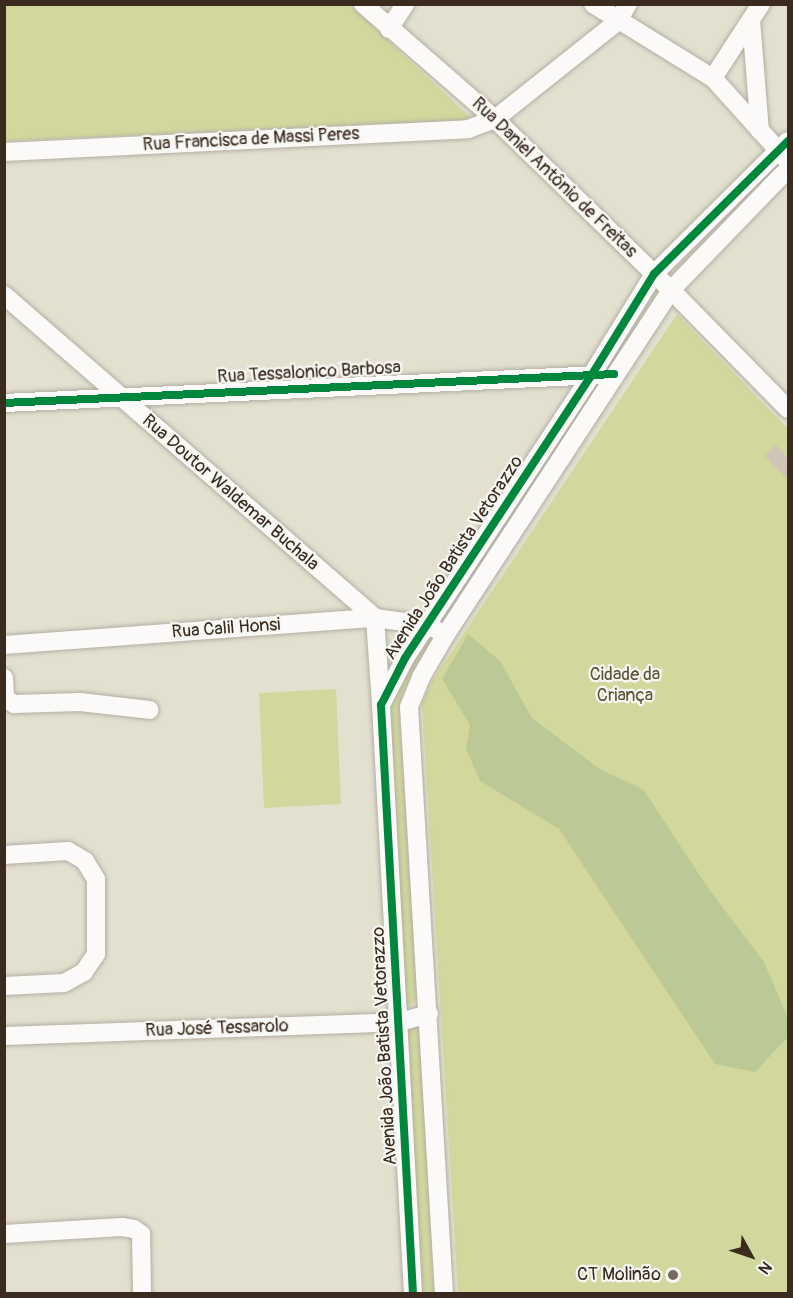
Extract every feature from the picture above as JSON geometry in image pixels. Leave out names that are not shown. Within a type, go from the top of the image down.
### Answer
[{"type":"street","name":"Rua Daniel Antônio de Freitas","points":[[363,4],[495,119],[671,290],[789,409]]},
{"type":"street","points":[[389,29],[405,4]]},
{"type":"street","points":[[593,4],[713,78],[760,131],[785,151]]},
{"type":"street","points":[[618,21],[628,4]]},
{"type":"street","points":[[713,78],[761,4]]},
{"type":"street","points":[[751,20],[760,131]]},
{"type":"street","name":"Rua Francisca de Massi Peres","points":[[4,152],[468,129],[495,119],[618,21]]},
{"type":"street","name":"Avenida João Batista Vetorazzo","points":[[413,1293],[381,705],[405,658],[591,376],[654,274],[763,166],[785,151]]},
{"type":"street","points":[[763,166],[785,181]]},
{"type":"street","name":"Avenida João Batista Vetorazzo","points":[[444,1293],[409,707],[422,677],[446,634],[671,290],[785,181]]},
{"type":"street","name":"Rua Doutor Waldemar Buchala","points":[[4,295],[118,397],[375,618]]},
{"type":"street","name":"Rua Tessalonico Barbosa","points":[[4,403],[614,374]]},
{"type":"street","points":[[486,536],[504,547]]},
{"type":"street","points":[[375,618],[381,705]]},
{"type":"street","name":"Rua Calil Honsi","points":[[4,645],[375,618],[427,625],[446,634]]},
{"type":"street","points":[[4,678],[5,698],[14,704],[80,702],[150,710]]},
{"type":"street","points":[[4,855],[68,851],[85,861],[96,879],[96,954],[84,972],[64,983],[4,986]]},
{"type":"street","name":"Rua José Tessarolo","points":[[4,1036],[399,1022],[429,1014]]},
{"type":"street","points":[[4,1234],[122,1227],[134,1229],[141,1234],[142,1293]]},
{"type":"green space","points":[[4,5],[350,5],[473,120],[5,141]]},
{"type":"green space","name":"Cidade da Criança","points":[[677,314],[788,429],[788,1293],[458,1293],[422,705],[432,681]]},
{"type":"green space","points":[[595,383],[600,386],[499,538],[496,536]]},
{"type":"green space","points":[[468,634],[500,661],[532,718],[601,770],[643,789],[708,888],[764,962],[788,1018],[788,1037],[755,1072],[715,1064],[559,829],[480,781],[466,749],[470,725],[442,679]]},
{"type":"green space","points":[[428,639],[432,640],[433,644],[414,670],[402,696],[400,715],[417,998],[410,1006],[404,1001],[388,724],[390,704],[407,667]]},
{"type":"green space","points":[[336,689],[341,804],[264,808],[259,693]]},
{"type":"green space","points":[[419,1026],[421,1036],[434,1293],[421,1293],[406,1050],[408,1027]]},
{"type":"building","points":[[776,445],[788,458],[788,480],[765,456]]},
{"type":"cycle path","points":[[413,1294],[381,705],[405,658],[591,376],[654,274],[788,141]]},
{"type":"cycle path","points":[[4,403],[614,374]]},
{"type":"place","name":"CT Molinão","points":[[673,1275]]}]
